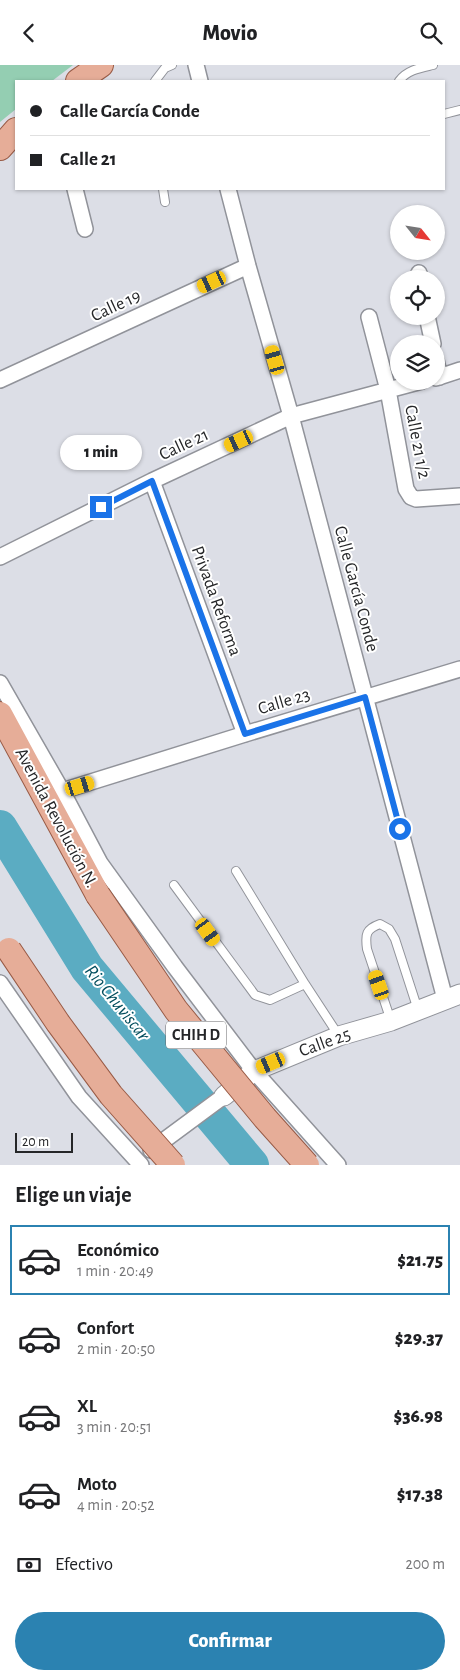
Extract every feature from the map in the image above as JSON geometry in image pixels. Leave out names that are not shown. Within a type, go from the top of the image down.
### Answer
[{"type":"main road","points":[[79,80],[101,65]]},
{"type":"main road","points":[[0,148],[15,131]]},
{"type":"main road","name":"Avenida Revolución N.","points":[[0,714],[98,895],[176,1010],[265,1118],[307,1165]]},
{"type":"main road","points":[[0,936],[58,1023],[111,1095],[173,1165]]},
{"type":"street","points":[[196,65],[200,80]]},
{"type":"street","points":[[75,190],[85,229]]},
{"type":"street","name":"Calle García Conde","points":[[228,190],[291,416],[365,697],[452,997]]},
{"type":"street","name":"Calle 19","points":[[0,380],[248,266]]},
{"type":"street","name":"Calle 21 1/2","points":[[369,317],[388,390],[406,489],[411,497],[421,499],[460,496]]},
{"type":"street","points":[[445,375],[460,371]]},
{"type":"street","name":"Calle 21","points":[[0,557],[152,481],[291,416],[388,390]]},
{"type":"street","name":"Privada Reforma","points":[[152,481],[245,734]]},
{"type":"street","name":"Calle 23","points":[[62,791],[460,669]]},
{"type":"street","points":[[0,683],[62,791],[100,863],[175,967],[254,1071],[338,1165]]},
{"type":"street","points":[[0,983],[79,1097],[136,1163]]},
{"type":"street","name":"Calle 25","points":[[136,1163],[254,1071],[339,1036],[391,1021],[452,997]]},
{"type":"lane","points":[[156,80],[165,68],[172,65]]},
{"type":"lane","points":[[400,80],[414,69],[433,65]]},
{"type":"lane","points":[[445,114],[460,110]]},
{"type":"lane","points":[[163,190],[165,202]]},
{"type":"lane","points":[[236,871],[339,1036]]},
{"type":"lane","points":[[174,885],[255,995],[270,1001],[305,984]]},
{"type":"lane","points":[[391,1021],[367,949],[365,937],[371,927],[380,924],[389,929],[395,939],[418,1010]]},
{"type":"green space","points":[[0,65],[73,65],[53,80],[15,80],[15,110],[0,122]]},
{"type":"waterway","name":"Rio Chuviscar","points":[[0,827],[87,968],[252,1165]]},
{"type":"route","points":[[101,507],[152,481],[245,734],[365,697],[400,829]]}]
